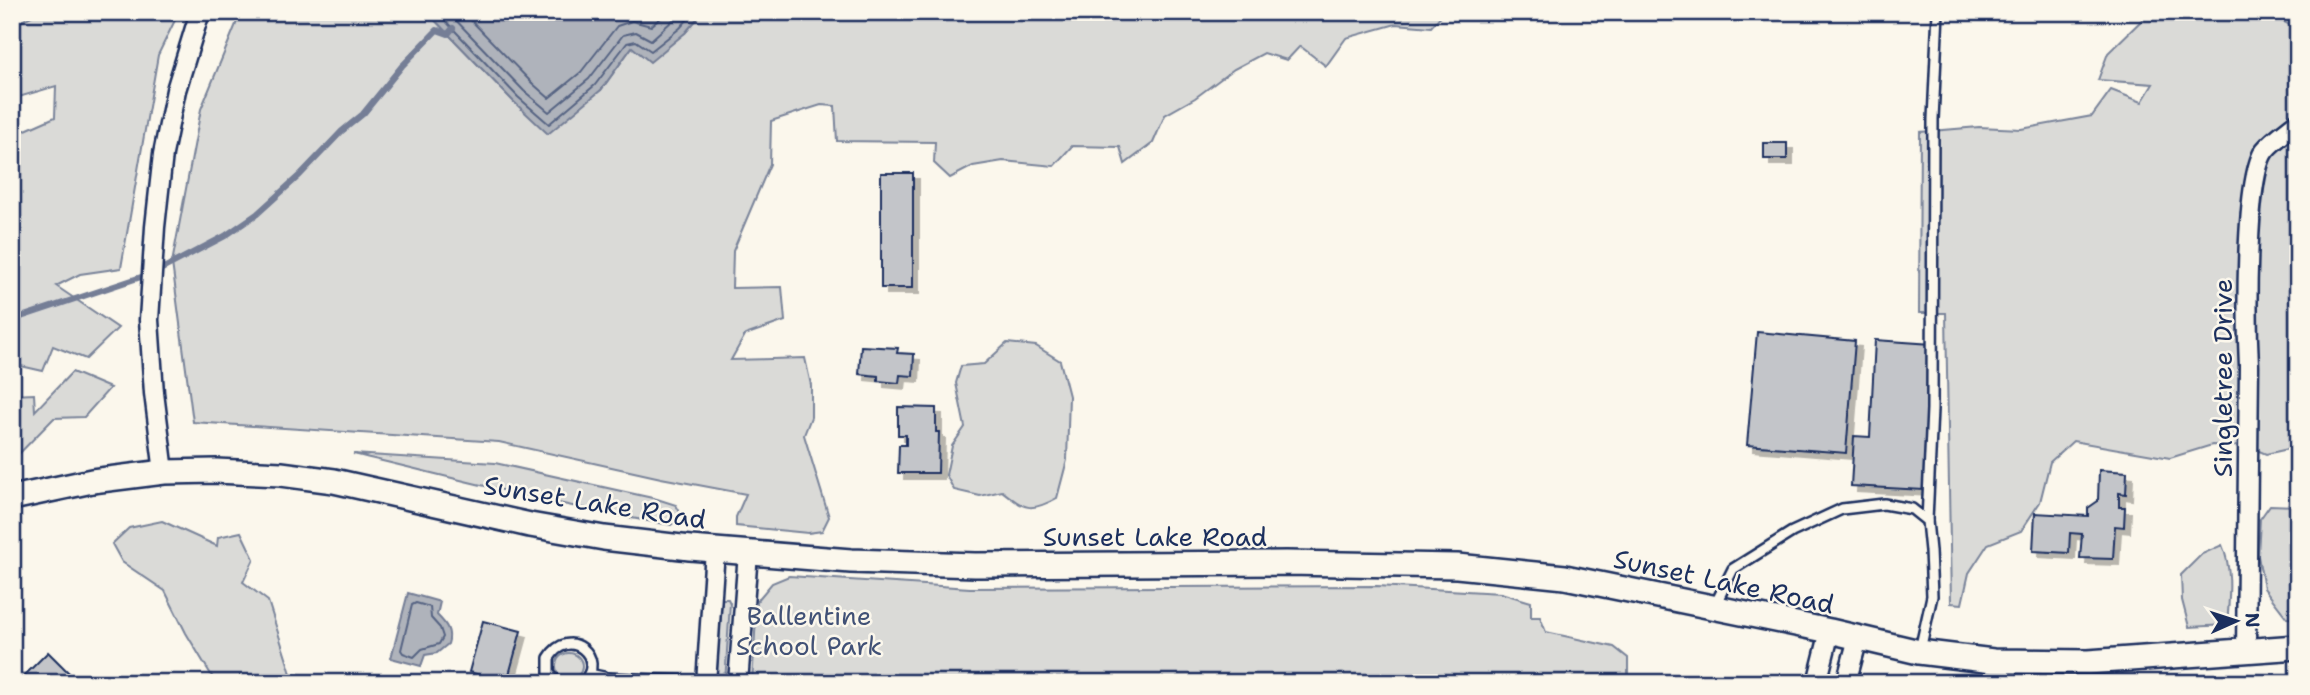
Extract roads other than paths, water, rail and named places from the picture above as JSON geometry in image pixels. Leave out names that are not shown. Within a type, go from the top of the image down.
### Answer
[{"type":"main road","name":"Sunset Lake Road","points":[[12,498],[92,481],[164,472],[242,472],[334,481],[604,538],[748,553],[916,564],[1457,566],[1565,577],[1919,652],[1993,661],[2088,662],[2298,647]]},
{"type":"street","points":[[164,472],[154,393],[149,320],[155,227],[163,153],[176,90],[200,12]]},
{"type":"street","name":"Singletree Drive","points":[[2246,652],[2249,366],[2247,326],[2251,213],[2255,179],[2263,151],[2298,122]]},
{"type":"street","points":[[706,682],[715,550]]},
{"type":"street","points":[[738,683],[748,553]]},
{"type":"street","points":[[1817,683],[1830,631]]},
{"type":"street","points":[[1846,683],[1858,638]]},
{"type":"lane","points":[[1919,652],[1932,596],[1927,522],[1932,409],[1933,119],[1938,12]]},
{"type":"lane","points":[[1713,609],[1733,569],[1792,532],[1842,509],[1884,504],[1912,509],[1927,522]]},
{"type":"lane","points":[[557,683],[550,673],[549,658],[559,647],[566,644],[580,646],[592,663],[583,683]]},
{"type":"lane","points":[[589,674],[608,678],[706,682]]},
{"type":"water","points":[[427,12],[703,12],[685,33],[650,62],[632,47],[601,90],[548,134]]},
{"type":"water","points":[[408,593],[440,602],[437,615],[449,631],[448,644],[437,653],[425,655],[421,666],[391,658]]},
{"type":"waterway","points":[[12,320],[156,272],[225,236],[257,214],[363,114],[402,66],[437,30],[448,34],[453,28]]},
{"type":"park label","name":"Ballentine School Park","points":[[809,630]]}]
